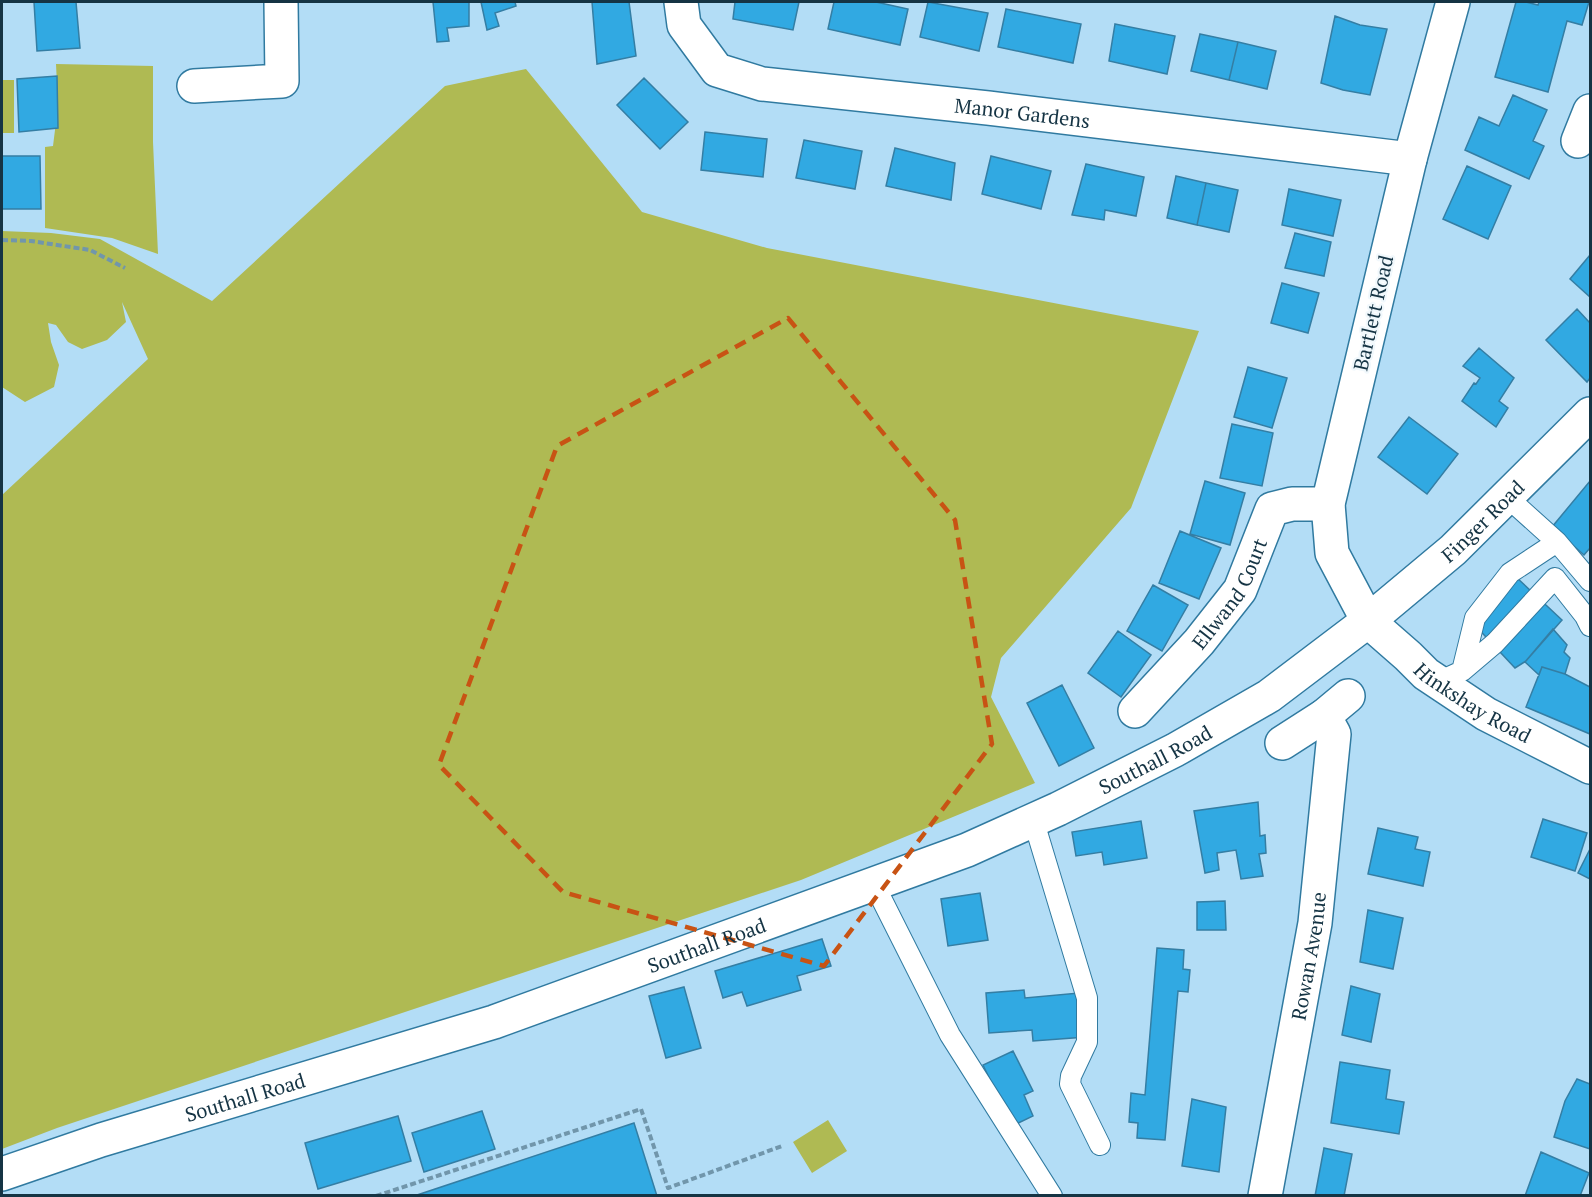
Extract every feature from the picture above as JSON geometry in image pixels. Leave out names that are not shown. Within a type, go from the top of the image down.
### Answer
[{"type":"street","points":[[194,86],[282,81],[281,2]]},
{"type":"street","name":"Manor Gardens","points":[[681,2],[684,25],[717,70],[762,84],[1000,109],[1410,159]]},
{"type":"street","name":"Bartlett Road","points":[[1368,621],[1332,553],[1328,504],[1410,159],[1454,2]]},
{"type":"street","points":[[1578,141],[1590,111]]},
{"type":"street","name":"Finger Road","points":[[1368,621],[1453,550],[1590,414]]},
{"type":"street","name":"Ellwand Court","points":[[1135,711],[1199,642],[1249,596],[1272,509],[1292,504],[1328,504]]},
{"type":"street","name":"Hinkshay Road","points":[[1368,621],[1426,674],[1450,676],[1486,714],[1590,767]]},
{"type":"street","name":"Southall Road","points":[[2,1174],[100,1140],[494,1022],[967,850],[1058,809],[1175,750],[1269,696],[1368,621]]},
{"type":"street","name":"Rowan Avenue","points":[[1265,1196],[1315,923],[1336,706],[1282,743]]},
{"type":"lane","points":[[1507,496],[1557,542],[1590,581]]},
{"type":"lane","points":[[1450,676],[1475,618],[1510,573],[1557,542]]},
{"type":"lane","points":[[1450,676],[1495,643],[1555,578],[1574,563]]},
{"type":"lane","points":[[1555,578],[1585,616],[1590,626]]},
{"type":"lane","points":[[1033,819],[1088,998],[1087,1042],[1071,1076],[1070,1084],[1100,1145]]},
{"type":"lane","points":[[874,884],[950,1035],[1052,1196]]},
{"type":"path","points":[[2,240],[31,241],[90,250],[124,268]]},
{"type":"path","points":[[376,1196],[641,1109],[668,1188],[782,1146]]},
{"type":"highlighted area","points":[[788,318],[955,520],[992,744],[824,966],[563,892],[439,765],[557,446]]},
{"type":"green space","points":[[56,64],[153,66],[153,142],[158,254],[112,238],[45,228],[45,147],[53,146],[58,106]]},
{"type":"green space","points":[[526,69],[642,212],[767,248],[1199,331],[1131,508],[1001,658],[991,697],[1035,783],[801,880],[57,1128],[2,1149],[2,495],[148,359],[122,302],[126,322],[107,340],[82,349],[68,342],[56,325],[48,323],[51,342],[59,365],[54,387],[25,402],[2,387],[2,231],[51,233],[100,239],[212,301],[445,86]]},
{"type":"green space","points":[[2,80],[14,80],[14,133],[2,133]]},
{"type":"green space","points":[[828,1120],[847,1151],[812,1173],[793,1142]]},
{"type":"building","points":[[34,2],[76,2],[80,48],[37,51]]},
{"type":"building","points":[[433,2],[469,2],[469,26],[447,28],[449,41],[437,42]]},
{"type":"building","points":[[481,2],[515,2],[516,6],[495,13],[499,26],[487,30]]},
{"type":"building","points":[[592,2],[629,2],[636,56],[597,64]]},
{"type":"building","points":[[735,2],[799,2],[793,30],[733,19]]},
{"type":"building","points":[[834,2],[876,2],[908,9],[900,45],[828,29]]},
{"type":"building","points":[[928,2],[988,13],[979,51],[920,37]]},
{"type":"building","points":[[1516,2],[1538,5],[1539,2],[1589,2],[1582,25],[1567,21],[1548,92],[1495,77]]},
{"type":"building","points":[[1006,9],[1081,24],[1073,63],[998,47]]},
{"type":"building","points":[[1335,16],[1360,25],[1387,29],[1370,95],[1321,83]]},
{"type":"building","points":[[1115,24],[1175,36],[1167,74],[1109,61]]},
{"type":"building","points":[[1200,34],[1238,42],[1229,80],[1191,71]]},
{"type":"building","points":[[1238,42],[1276,51],[1267,89],[1229,80]]},
{"type":"building","points":[[57,76],[58,128],[19,132],[17,79]]},
{"type":"building","points":[[644,78],[688,122],[660,149],[617,105]]},
{"type":"building","points":[[1513,95],[1547,110],[1533,141],[1544,146],[1529,179],[1465,150],[1479,117],[1499,126]]},
{"type":"building","points":[[705,132],[767,139],[763,177],[701,170]]},
{"type":"building","points":[[804,140],[862,151],[855,189],[796,178]]},
{"type":"building","points":[[895,148],[955,163],[951,200],[886,186]]},
{"type":"building","points":[[2,156],[40,156],[41,209],[2,209]]},
{"type":"building","points":[[991,156],[1051,171],[1041,209],[982,194]]},
{"type":"building","points":[[1086,164],[1144,177],[1136,216],[1105,210],[1104,220],[1072,215]]},
{"type":"building","points":[[1467,166],[1511,186],[1488,239],[1443,219]]},
{"type":"building","points":[[1176,176],[1206,183],[1197,225],[1167,218]]},
{"type":"building","points":[[1206,183],[1238,190],[1229,232],[1197,225]]},
{"type":"building","points":[[1289,189],[1341,200],[1333,236],[1282,225]]},
{"type":"building","points":[[1295,233],[1331,242],[1324,276],[1285,268]]},
{"type":"building","points":[[1590,255],[1590,297],[1570,279]]},
{"type":"building","points":[[1282,283],[1319,293],[1308,333],[1271,323]]},
{"type":"building","points":[[1577,309],[1590,323],[1590,378],[1587,382],[1546,340]]},
{"type":"building","points":[[1479,348],[1514,378],[1499,401],[1508,408],[1496,427],[1462,401],[1480,378],[1463,366]]},
{"type":"building","points":[[1248,367],[1287,378],[1272,428],[1234,417]]},
{"type":"building","points":[[1409,417],[1458,454],[1427,494],[1378,457]]},
{"type":"building","points":[[1232,424],[1273,433],[1262,486],[1220,478]]},
{"type":"building","points":[[1205,481],[1245,493],[1230,545],[1190,534]]},
{"type":"building","points":[[1590,481],[1590,548],[1584,555],[1552,527]]},
{"type":"building","points":[[1180,531],[1221,548],[1199,599],[1159,583]]},
{"type":"building","points":[[1516,577],[1562,620],[1526,661],[1515,668],[1471,621]]},
{"type":"building","points":[[1153,585],[1188,605],[1162,651],[1127,631]]},
{"type":"building","points":[[1553,629],[1567,645],[1564,652],[1570,658],[1565,674],[1542,667],[1539,675],[1525,662]]},
{"type":"building","points":[[1118,631],[1151,655],[1121,697],[1088,673]]},
{"type":"building","points":[[1542,667],[1565,674],[1590,687],[1590,734],[1526,707]]},
{"type":"building","points":[[1062,685],[1094,748],[1059,766],[1027,703]]},
{"type":"building","points":[[1258,802],[1260,836],[1265,835],[1266,853],[1259,854],[1263,876],[1241,879],[1236,850],[1217,853],[1219,870],[1205,873],[1194,811]]},
{"type":"building","points":[[1543,819],[1587,833],[1575,871],[1531,857]]},
{"type":"building","points":[[1141,821],[1147,858],[1104,865],[1102,852],[1076,856],[1072,832]]},
{"type":"building","points":[[1378,828],[1418,837],[1415,849],[1430,852],[1423,886],[1368,874]]},
{"type":"building","points":[[1590,849],[1590,879],[1578,873]]},
{"type":"building","points":[[980,893],[988,940],[948,946],[941,899]]},
{"type":"building","points":[[1225,901],[1226,930],[1197,930],[1197,902]]},
{"type":"building","points":[[1368,910],[1403,918],[1393,969],[1360,962]]},
{"type":"building","points":[[822,939],[831,966],[797,976],[801,990],[747,1006],[742,992],[723,998],[715,971]]},
{"type":"building","points":[[1157,948],[1184,950],[1183,969],[1190,970],[1188,992],[1178,991],[1165,1140],[1137,1138],[1138,1123],[1129,1122],[1131,1093],[1145,1095]]},
{"type":"building","points":[[1351,986],[1380,994],[1371,1042],[1342,1035]]},
{"type":"building","points":[[684,987],[701,1048],[666,1058],[649,996]]},
{"type":"building","points":[[1024,990],[1025,998],[1079,993],[1086,1037],[1033,1041],[1032,1030],[989,1033],[986,993]]},
{"type":"building","points":[[1013,1051],[1033,1091],[1024,1095],[1033,1116],[1012,1126],[983,1065]]},
{"type":"building","points":[[1340,1062],[1390,1070],[1386,1099],[1404,1102],[1399,1134],[1331,1123]]},
{"type":"building","points":[[1577,1079],[1590,1084],[1590,1149],[1554,1137],[1565,1101]]},
{"type":"building","points":[[1192,1099],[1226,1107],[1219,1172],[1182,1166]]},
{"type":"building","points":[[482,1111],[495,1149],[424,1172],[412,1133]]},
{"type":"building","points":[[398,1116],[411,1161],[318,1189],[305,1143]]},
{"type":"building","points":[[634,1123],[657,1196],[414,1196]]},
{"type":"building","points":[[1324,1148],[1352,1154],[1344,1196],[1315,1196]]},
{"type":"building","points":[[1541,1152],[1589,1173],[1580,1196],[1525,1196]]}]
